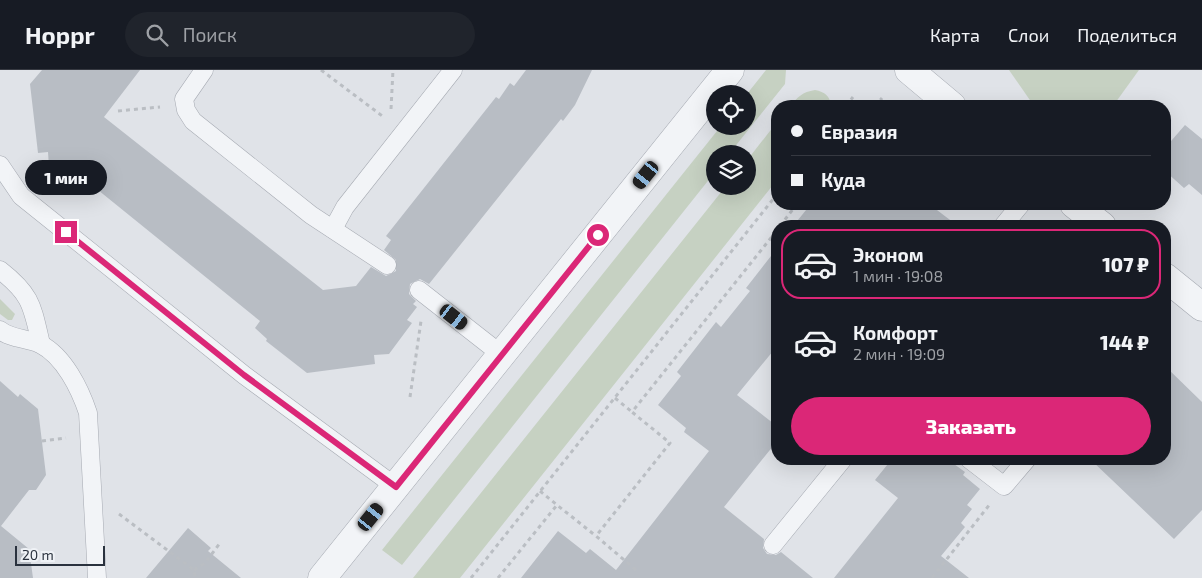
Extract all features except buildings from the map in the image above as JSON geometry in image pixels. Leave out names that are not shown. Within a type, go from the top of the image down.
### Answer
[{"type":"street","points":[[322,578],[730,70]]},
{"type":"street","points":[[909,70],[945,100]]},
{"type":"street","points":[[1082,210],[1094,220]]},
{"type":"street","points":[[1171,288],[1202,307]]},
{"type":"lane","points":[[204,70],[184,100],[186,110],[193,121],[311,215],[387,265]]},
{"type":"lane","points":[[332,229],[345,207],[453,70]]},
{"type":"lane","points":[[0,165],[22,196],[244,375],[396,487]]},
{"type":"lane","points":[[1008,220],[1016,210]]},
{"type":"lane","points":[[0,270],[26,293],[33,307],[41,344]]},
{"type":"lane","points":[[425,294],[502,355]]},
{"type":"lane","points":[[0,330],[5,334],[41,344],[62,363],[79,387],[88,413],[97,578]]},
{"type":"lane","points":[[772,545],[838,465]]},
{"type":"lane","points":[[977,465],[1004,486],[1022,465]]},
{"type":"path","points":[[321,70],[390,122],[393,70]]},
{"type":"path","points":[[118,111],[160,107]]},
{"type":"path","points":[[471,578],[771,202]]},
{"type":"path","points":[[784,220],[792,210]]},
{"type":"path","points":[[632,412],[771,237]]},
{"type":"path","points":[[410,397],[425,294]]},
{"type":"path","points":[[596,536],[670,443],[615,398]]},
{"type":"path","points":[[42,441],[72,438]]},
{"type":"path","points":[[932,578],[1004,486]]},
{"type":"path","points":[[540,491],[636,570]]},
{"type":"path","points":[[93,497],[194,570],[195,578]]},
{"type":"path","points":[[498,578],[557,505]]},
{"type":"path","points":[[194,570],[205,563],[220,543]]},
{"type":"green space","points":[[766,70],[786,70],[785,84],[756,120],[756,85],[754,85]]},
{"type":"green space","points":[[1009,70],[1139,70],[1117,100],[1030,100]]},
{"type":"green space","points":[[815,90],[822,92],[829,100],[795,100],[807,92]]},
{"type":"green space","points":[[771,130],[771,188],[460,578],[413,578],[719,195],[756,195],[756,149]]},
{"type":"green space","points":[[714,135],[744,135],[736,145],[706,145],[706,183],[402,565],[382,550]]},
{"type":"green space","points":[[0,299],[15,314],[12,320],[8,320],[0,314]]},
{"type":"route","points":[[66,232],[244,375],[396,487],[598,235]]}]
